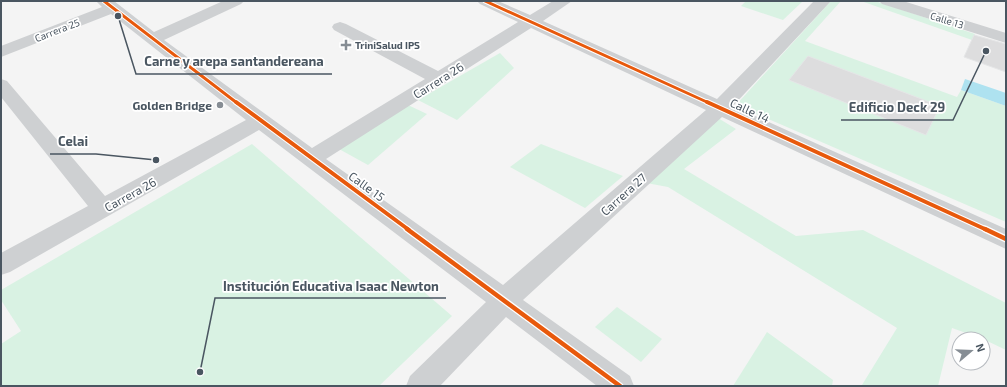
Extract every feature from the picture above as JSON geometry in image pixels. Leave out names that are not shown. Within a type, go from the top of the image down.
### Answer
[{"type":"street","points":[[152,39],[236,1]]},
{"type":"street","name":"Calle 14","points":[[485,1],[1006,238]]},
{"type":"street","name":"Carrera 26","points":[[312,158],[564,1]]},
{"type":"street","name":"Carrera 27","points":[[420,386],[505,300],[720,108],[823,1]]},
{"type":"street","name":"Calle 13","points":[[887,1],[1006,38]]},
{"type":"street","name":"Calle 15","points":[[108,5],[259,121],[312,158],[620,386]]},
{"type":"street","name":"Carrera 25","points":[[1,52],[108,5]]},
{"type":"street","points":[[340,27],[439,79]]},
{"type":"street","points":[[1,85],[103,209]]},
{"type":"street","name":"Carrera 26","points":[[1,265],[259,121]]},
{"type":"green space","points":[[746,1],[803,1],[783,20],[741,6]]},
{"type":"green space","points":[[831,1],[841,1],[805,41],[957,97],[961,90],[1006,106],[1006,222],[736,105]]},
{"type":"green space","points":[[861,1],[875,1],[975,34],[972,40]]},
{"type":"green space","points":[[500,53],[514,68],[457,120],[418,100]]},
{"type":"green space","points":[[408,105],[427,114],[368,165],[339,149]]},
{"type":"green space","points":[[718,118],[736,129],[684,169],[796,236],[863,230],[1006,303],[1006,350],[991,343],[991,331],[960,331],[952,328],[938,386],[862,385],[897,328],[668,187],[641,182]]},
{"type":"green space","points":[[252,144],[452,316],[379,386],[1,386],[1,344],[21,331],[1,300],[1,290]]},
{"type":"green space","points":[[541,144],[623,176],[585,208],[510,167]]},
{"type":"green space","points":[[617,307],[662,339],[641,362],[595,327]]},
{"type":"green space","points":[[767,332],[833,380],[832,386],[733,386]]},
{"type":"water","points":[[965,79],[1006,93],[1006,106],[961,90]]},
{"type":"building","points":[[974,35],[1006,44],[1006,72],[964,57]]},
{"type":"building","points":[[808,56],[940,106],[926,135],[789,80]]},
{"type":"cycle path","points":[[104,1],[296,148],[620,386]]},
{"type":"cycle path","points":[[485,1],[1006,239]]},
{"type":"place","name":"Carne y arepa santandereana","points":[[118,16]]},
{"type":"place","name":"TriniSalud IPS","points":[[346,45]]},
{"type":"place","name":"Edificio Deck 29","points":[[986,51]]},
{"type":"place","name":"Golden Bridge","points":[[220,105]]},
{"type":"place","name":"Celai","points":[[156,160]]},
{"type":"place","name":"Institución Educativa Isaac Newton","points":[[200,372]]}]
